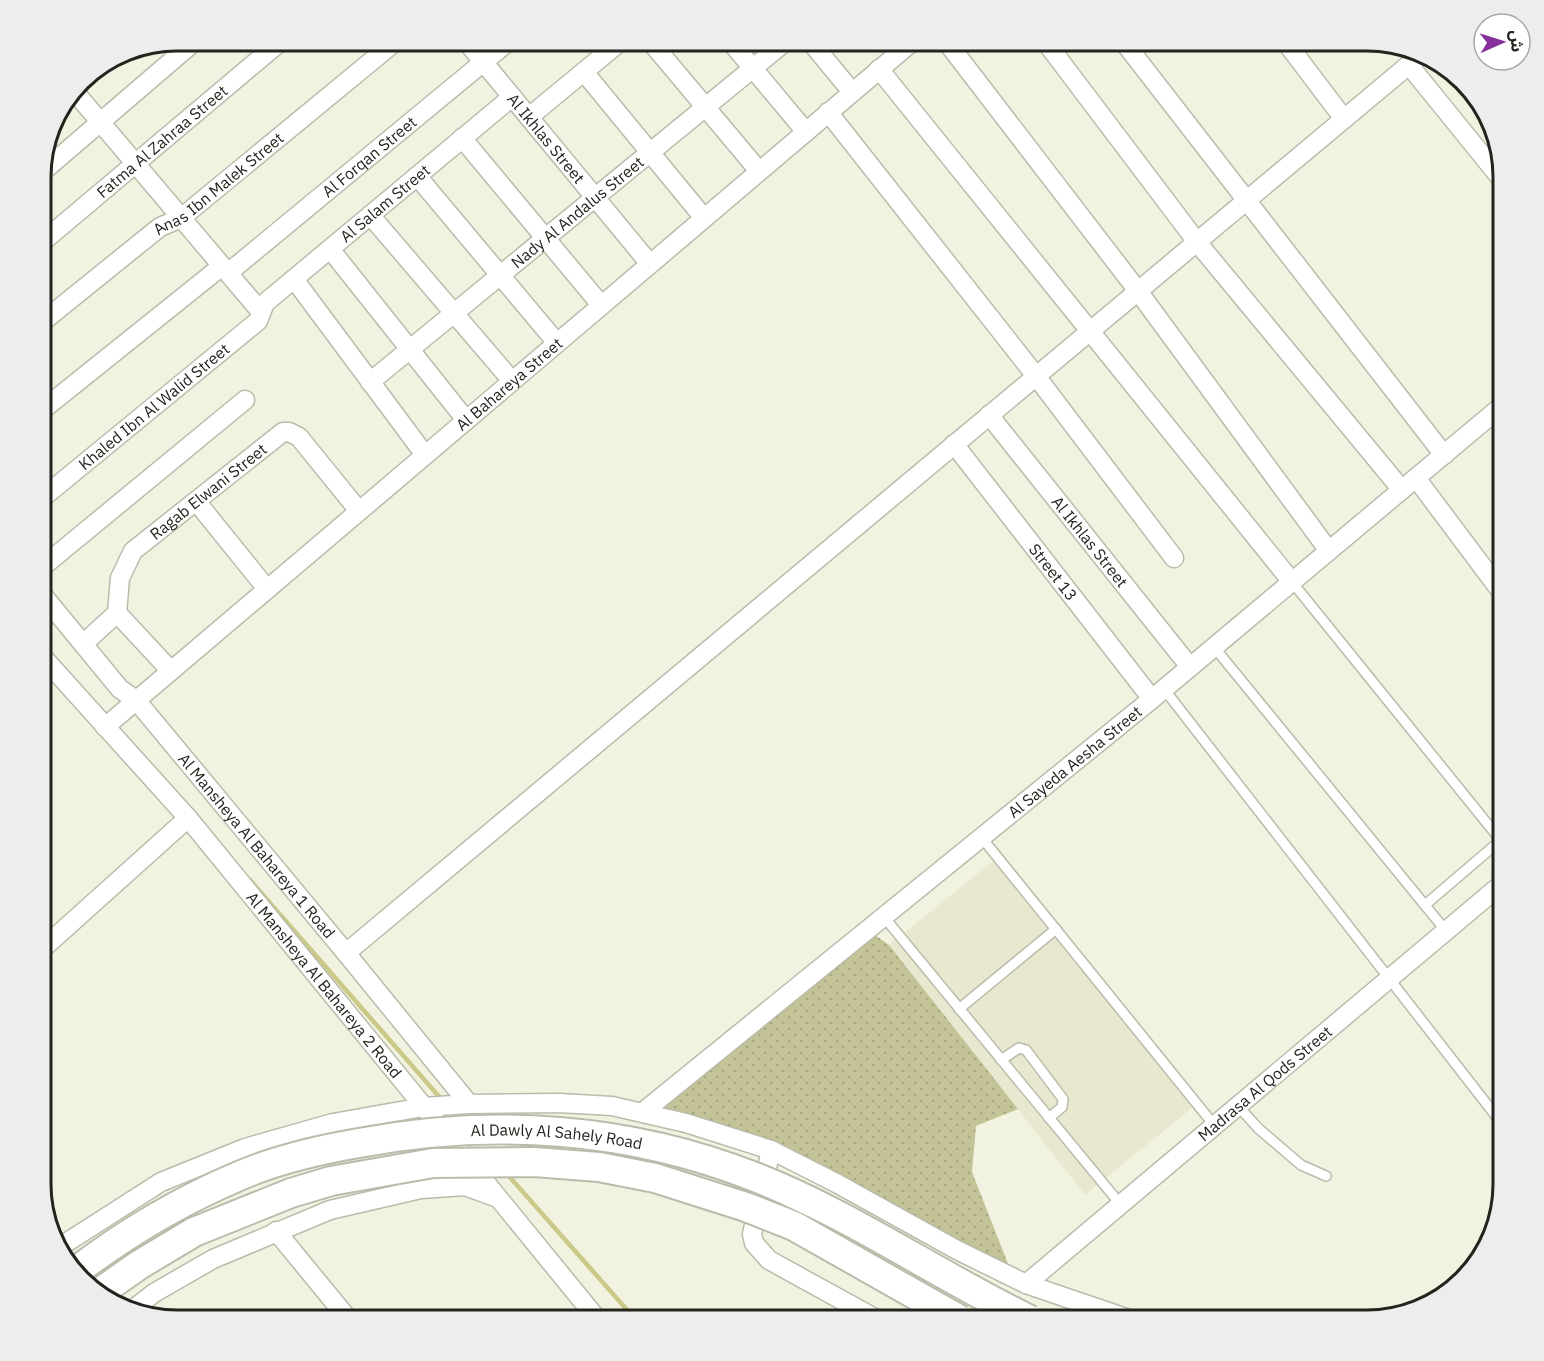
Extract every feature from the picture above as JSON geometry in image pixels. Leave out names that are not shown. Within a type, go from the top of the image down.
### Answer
[{"type":"main road","name":"Al Dawly Al Sahely Road","points":[[82,1267],[121,1238],[178,1204],[241,1175],[278,1162],[323,1149],[423,1133],[532,1129],[580,1133],[662,1147],[754,1176],[806,1198],[1012,1310]]},
{"type":"main road","name":"Al Dawly Al Sahely Road","points":[[106,1288],[194,1232],[301,1190],[361,1175],[433,1163],[534,1162],[599,1167],[655,1178],[746,1207],[794,1226],[942,1310]]},
{"type":"street","points":[[52,164],[182,51]]},
{"type":"street","name":"Fatma Al Zahraa Street","points":[[51,234],[268,51]]},
{"type":"street","name":"Anas Ibn Malek Street","points":[[51,315],[160,227],[181,218],[383,51]]},
{"type":"street","name":"Al Ikhlas Street","points":[[474,51],[650,264]]},
{"type":"street","name":"Al Forqan Street","points":[[51,403],[225,269],[496,51]]},
{"type":"street","points":[[529,117],[608,51]]},
{"type":"street","points":[[659,51],[759,171]]},
{"type":"street","points":[[739,51],[806,132]]},
{"type":"street","name":"Nady Al Andalus Street","points":[[370,382],[773,51]]},
{"type":"street","points":[[819,51],[852,92]]},
{"type":"street","name":"Al Bahareya Street","points":[[105,727],[900,51]]},
{"type":"street","points":[[954,51],[1138,291],[1329,551]]},
{"type":"street","points":[[1053,51],[1197,242],[1493,582]]},
{"type":"street","points":[[1131,51],[1444,455]]},
{"type":"street","points":[[1293,51],[1344,119]]},
{"type":"street","points":[[346,952],[1414,61]]},
{"type":"street","points":[[1419,63],[1493,167]]},
{"type":"street","points":[[879,69],[1292,582]]},
{"type":"street","points":[[584,72],[704,218]]},
{"type":"street","name":"Al Salam Street","points":[[261,312],[265,303],[512,96]]},
{"type":"street","points":[[79,97],[261,312]]},
{"type":"street","points":[[828,112],[1036,376],[1174,558]]},
{"type":"street","points":[[462,138],[601,305]]},
{"type":"street","points":[[417,176],[557,343]]},
{"type":"street","points":[[370,215],[512,381]]},
{"type":"street","points":[[330,249],[466,420]]},
{"type":"street","points":[[294,279],[424,455]]},
{"type":"street","name":"Khaled Ibn Al Walid Street","points":[[51,491],[258,321],[261,312]]},
{"type":"street","points":[[51,560],[245,400]]},
{"type":"street","name":"Al Sayeda Aesha Street","points":[[643,1112],[1158,694],[1493,413]]},
{"type":"street","name":"Al Ikhlas Street","points":[[989,415],[1190,667]]},
{"type":"street","name":"Ragab Elwani Street","points":[[117,613],[120,578],[130,554],[278,435],[289,432],[299,436],[359,511]]},
{"type":"street","name":"Street 13","points":[[954,444],[1158,694]]},
{"type":"street","points":[[196,501],[267,590]]},
{"type":"street","name":"Al Mansheya Al Bahareya 1 Road","points":[[51,605],[120,689],[136,700],[469,1104]]},
{"type":"street","points":[[83,644],[117,613],[171,671]]},
{"type":"street","name":"Al Mansheya Al Bahareya 2 Road","points":[[51,671],[188,818],[590,1310]]},
{"type":"street","points":[[51,941],[188,818]]},
{"type":"street","name":"Madrasa Al Qods Street","points":[[1026,1284],[1493,892]]},
{"type":"street","points":[[66,1243],[161,1182],[245,1148],[333,1123],[423,1107],[469,1104],[559,1103],[612,1106],[686,1123],[771,1150],[957,1250],[1026,1284],[1103,1310]]},
{"type":"street","points":[[771,1150],[752,1234],[754,1243],[769,1260],[860,1310]]},
{"type":"street","points":[[140,1304],[154,1293],[213,1259],[330,1210],[420,1189],[465,1186],[496,1197]]},
{"type":"street","points":[[276,1231],[341,1310]]},
{"type":"lane","points":[[1292,582],[1493,830]]},
{"type":"lane","points":[[1214,647],[1446,931]]},
{"type":"lane","points":[[1158,694],[1493,1112]]},
{"type":"lane","points":[[982,838],[1214,1125]]},
{"type":"lane","points":[[1425,905],[1493,848]]},
{"type":"lane","points":[[884,917],[1121,1205]]},
{"type":"lane","points":[[959,1009],[1056,930]]},
{"type":"lane","points":[[1002,1060],[1019,1048],[1026,1050],[1063,1099],[1062,1107],[1049,1118]]},
{"type":"lane","points":[[1237,1105],[1259,1129],[1301,1165],[1326,1176]]},
{"type":"shaded area","points":[[1002,854],[1198,1103],[1085,1195],[889,945]]},
{"type":"green space","points":[[875,935],[889,945],[1018,1109],[976,1126],[972,1172],[1010,1269],[848,1179],[661,1108]]},
{"type":"waterway","points":[[250,880],[442,1100]]},
{"type":"waterway","points":[[507,1174],[627,1310]]}]
